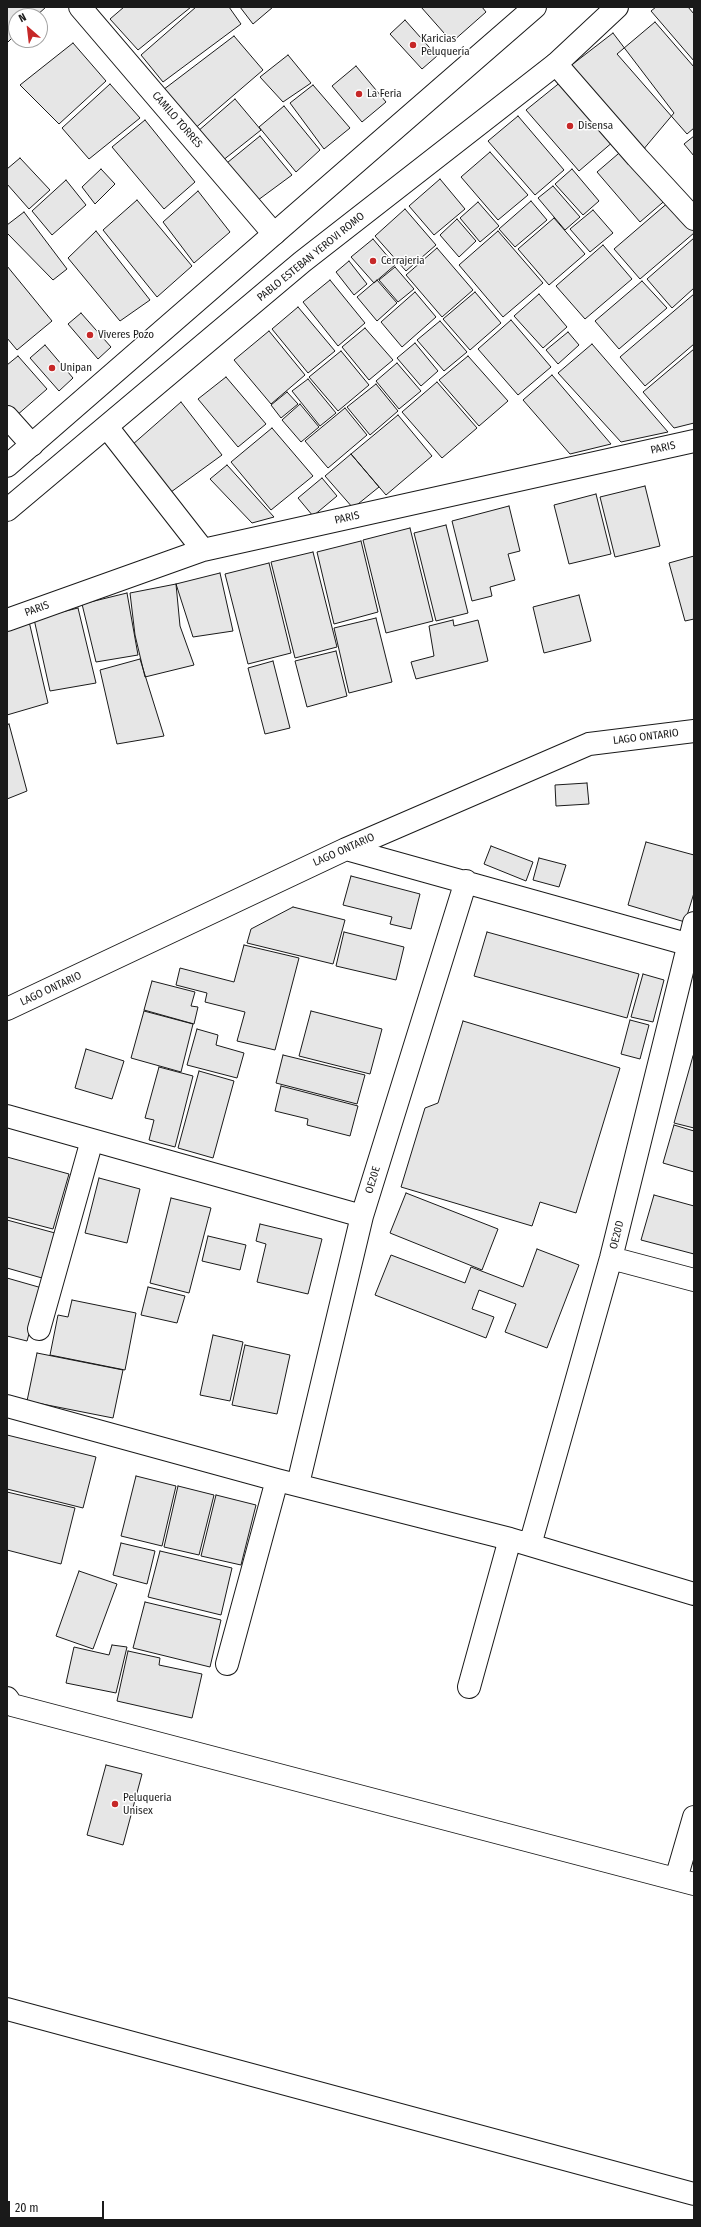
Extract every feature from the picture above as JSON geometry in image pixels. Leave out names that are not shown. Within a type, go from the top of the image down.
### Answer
[{"type":"street","name":"CAMILO TORRES","points":[[80,7],[274,234]]},
{"type":"street","name":"PABLO ESTEBAN YEROVI ROMO","points":[[7,510],[302,262],[556,64],[617,7]]},
{"type":"street","points":[[7,466],[274,234],[529,9]]},
{"type":"street","points":[[556,64],[694,219]]},
{"type":"street","points":[[7,417],[32,445]]},
{"type":"street","points":[[107,427],[203,550]]},
{"type":"street","name":"PARIS","points":[[7,620],[203,550],[694,441]]},
{"type":"street","name":"LAGO ONTARIO","points":[[7,1010],[346,849],[589,744],[694,731]]},
{"type":"street","points":[[346,849],[692,945]]},
{"type":"street","name":"OE20E","points":[[227,1664],[287,1482],[362,1216],[466,882]]},
{"type":"street","name":"OE20D","points":[[469,1687],[520,1542],[611,1258],[692,945],[694,923]]},
{"type":"street","points":[[7,1116],[362,1216]]},
{"type":"street","points":[[39,1329],[92,1140]]},
{"type":"street","points":[[611,1258],[694,1280]]},
{"type":"street","points":[[7,1406],[287,1482],[520,1542],[694,1594]]},
{"type":"street","points":[[9,1702],[685,1882],[694,1817]]},
{"type":"street","points":[[7,2009],[694,2194]]},
{"type":"building","points":[[7,7],[46,7],[8,8],[7,43]]},
{"type":"building","points":[[124,7],[191,7],[138,50],[110,19]]},
{"type":"building","points":[[196,7],[229,7],[241,24],[163,82],[141,55]]},
{"type":"building","points":[[240,7],[273,7],[253,24]]},
{"type":"building","points":[[421,7],[482,7],[486,12],[452,42]]},
{"type":"building","points":[[656,7],[688,7],[694,14],[694,61],[651,11]]},
{"type":"building","name":"Karicias Peluquería","points":[[405,20],[437,56],[422,69],[390,34]]},
{"type":"building","points":[[655,22],[694,67],[694,128],[687,134],[617,54]]},
{"type":"building","points":[[613,33],[674,113],[637,157],[569,67]]},
{"type":"building","points":[[234,36],[263,70],[193,130],[159,93]]},
{"type":"building","points":[[73,43],[106,81],[59,124],[20,85]]},
{"type":"building","points":[[288,55],[311,83],[283,102],[260,77]]},
{"type":"building","name":"La Feria","points":[[356,66],[386,102],[362,122],[332,86]]},
{"type":"building","name":"Disensa","points":[[562,81],[614,141],[579,171],[526,110]]},
{"type":"building","points":[[110,84],[140,118],[89,159],[62,128]]},
{"type":"building","points":[[313,85],[350,128],[324,149],[290,103]]},
{"type":"building","points":[[235,99],[261,130],[222,161],[197,132]]},
{"type":"building","points":[[284,106],[320,150],[296,172],[259,127]]},
{"type":"building","points":[[518,116],[564,170],[535,195],[488,141]]},
{"type":"building","points":[[145,120],[195,182],[164,209],[112,147]]},
{"type":"building","points":[[260,136],[292,175],[254,203],[222,167]]},
{"type":"building","points":[[694,136],[694,156],[684,144]]},
{"type":"building","points":[[632,142],[676,191],[640,222],[597,172]]},
{"type":"building","points":[[490,152],[528,195],[498,220],[461,177]]},
{"type":"building","points":[[20,158],[50,190],[29,209],[7,184],[7,169]]},
{"type":"building","points":[[101,169],[115,184],[95,204],[82,187]]},
{"type":"building","points":[[572,169],[599,201],[583,215],[555,184]]},
{"type":"building","points":[[440,179],[465,209],[434,235],[409,206]]},
{"type":"building","points":[[66,180],[86,205],[52,235],[32,211]]},
{"type":"building","points":[[553,186],[580,217],[565,230],[538,198]]},
{"type":"building","points":[[198,191],[230,232],[194,263],[163,222]]},
{"type":"building","points":[[677,195],[694,216],[694,233],[640,279],[614,249]]},
{"type":"building","points":[[137,200],[192,266],[157,297],[103,230]]},
{"type":"building","points":[[531,201],[547,220],[515,247],[499,229]]},
{"type":"building","points":[[478,202],[499,226],[480,242],[460,218]]},
{"type":"building","points":[[405,209],[436,245],[406,271],[375,236]]},
{"type":"building","points":[[593,210],[613,233],[590,252],[570,229]]},
{"type":"building","points":[[24,212],[67,269],[53,280],[7,233],[7,225]]},
{"type":"building","points":[[554,218],[585,254],[549,285],[518,249]]},
{"type":"building","points":[[457,219],[476,241],[459,257],[440,235]]},
{"type":"building","points":[[96,231],[150,300],[120,321],[68,258]]},
{"type":"building","points":[[498,231],[543,283],[503,317],[459,265]]},
{"type":"building","points":[[694,238],[694,288],[672,308],[647,279]]},
{"type":"building","name":"Cerrajeria","points":[[373,239],[395,265],[374,283],[351,257]]},
{"type":"building","points":[[603,245],[632,279],[585,319],[556,286]]},
{"type":"building","points":[[437,248],[473,290],[442,317],[406,275]]},
{"type":"building","points":[[349,261],[367,284],[354,295],[336,272]]},
{"type":"building","points":[[7,266],[52,321],[17,350],[7,338]]},
{"type":"building","points":[[395,267],[414,289],[398,302],[379,280]]},
{"type":"building","points":[[330,280],[365,323],[338,346],[303,302]]},
{"type":"building","points":[[377,280],[397,303],[377,321],[357,297]]},
{"type":"building","points":[[642,281],[667,308],[619,349],[595,321]]},
{"type":"building","points":[[415,292],[436,317],[402,347],[381,322]]},
{"type":"building","points":[[475,292],[501,323],[470,350],[443,319]]},
{"type":"building","points":[[539,294],[567,327],[543,348],[514,316]]},
{"type":"building","points":[[694,294],[694,344],[645,386],[620,357]]},
{"type":"building","points":[[298,307],[335,351],[308,373],[272,329]]},
{"type":"building","name":"Viveres Pozo","points":[[81,313],[111,347],[98,359],[68,324]]},
{"type":"building","points":[[511,320],[551,367],[518,395],[478,349]]},
{"type":"building","points":[[440,321],[467,352],[444,371],[417,340]]},
{"type":"building","points":[[365,328],[393,360],[369,380],[342,347]]},
{"type":"building","points":[[269,331],[305,375],[271,404],[234,360]]},
{"type":"building","points":[[568,332],[579,345],[558,364],[546,350]]},
{"type":"building","points":[[415,343],[438,371],[421,386],[397,358]]},
{"type":"building","points":[[592,344],[668,432],[621,442],[558,373]]},
{"type":"building","name":"Unipan","points":[[45,345],[73,378],[59,391],[30,358]]},
{"type":"building","points":[[694,349],[694,423],[674,428],[643,392]]},
{"type":"building","points":[[341,351],[369,385],[338,411],[309,377]]},
{"type":"building","points":[[18,356],[47,389],[16,416],[7,406],[7,365]]},
{"type":"building","points":[[468,356],[508,401],[479,426],[439,380]]},
{"type":"building","points":[[397,363],[421,391],[399,409],[376,381]]},
{"type":"building","points":[[552,375],[611,444],[570,454],[523,400]]},
{"type":"building","points":[[226,377],[266,424],[238,447],[198,399]]},
{"type":"building","points":[[308,379],[336,413],[320,426],[292,391]]},
{"type":"building","points":[[437,382],[477,428],[442,458],[402,412]]},
{"type":"building","points":[[376,384],[398,411],[370,435],[347,407]]},
{"type":"building","points":[[287,392],[298,404],[281,418],[271,405]]},
{"type":"building","points":[[181,402],[222,455],[171,492],[132,445]]},
{"type":"building","points":[[300,404],[319,427],[301,442],[282,420]]},
{"type":"building","points":[[345,408],[367,435],[328,468],[305,441]]},
{"type":"building","points":[[398,415],[432,456],[386,495],[351,454]]},
{"type":"building","points":[[272,428],[313,476],[271,510],[231,462]]},
{"type":"building","points":[[351,454],[379,487],[353,508],[325,476]]},
{"type":"building","points":[[227,465],[274,517],[252,523],[210,479]]},
{"type":"building","points":[[322,478],[337,496],[313,516],[298,498]]},
{"type":"building","points":[[645,486],[660,546],[615,557],[600,497]]},
{"type":"building","points":[[596,494],[611,554],[569,564],[554,505]]},
{"type":"building","points":[[509,506],[520,551],[508,554],[515,580],[490,587],[492,596],[472,601],[452,521]]},
{"type":"building","points":[[446,525],[468,613],[436,621],[414,533]]},
{"type":"building","points":[[410,528],[433,621],[386,633],[363,540]]},
{"type":"building","points":[[361,541],[378,612],[334,624],[317,552]]},
{"type":"building","points":[[313,552],[337,647],[295,658],[271,562]]},
{"type":"building","points":[[694,556],[694,619],[685,621],[669,563]]},
{"type":"building","points":[[269,563],[291,653],[248,664],[225,574]]},
{"type":"building","points":[[220,573],[233,631],[193,637],[176,584]]},
{"type":"building","points":[[176,584],[180,626],[194,665],[145,677],[135,635],[130,593]]},
{"type":"building","points":[[127,593],[138,655],[96,662],[82,604]]},
{"type":"building","points":[[579,595],[591,641],[544,653],[533,607]]},
{"type":"building","points":[[78,608],[96,683],[50,691],[34,619]]},
{"type":"building","points":[[28,617],[48,703],[7,715],[7,630]]},
{"type":"building","points":[[376,618],[392,682],[349,693],[334,628]]},
{"type":"building","points":[[453,620],[454,626],[478,620],[488,661],[416,679],[411,662],[434,656],[429,626]]},
{"type":"building","points":[[336,651],[347,696],[307,707],[295,661]]},
{"type":"building","points":[[140,659],[164,736],[117,744],[100,670]]},
{"type":"building","points":[[273,661],[290,728],[265,734],[248,668]]},
{"type":"building","points":[[9,724],[27,791],[7,799],[7,725]]},
{"type":"building","points":[[587,783],[589,804],[556,806],[555,785]]},
{"type":"building","points":[[646,842],[694,855],[694,893],[685,922],[628,905]]},
{"type":"building","points":[[491,846],[533,862],[526,881],[484,864]]},
{"type":"building","points":[[539,858],[566,865],[559,887],[533,880]]},
{"type":"building","points":[[351,876],[420,894],[411,929],[390,924],[392,917],[343,905]]},
{"type":"building","points":[[293,907],[345,920],[333,964],[247,943],[251,929]]},
{"type":"building","points":[[344,932],[404,947],[396,980],[336,966]]},
{"type":"building","points":[[487,932],[639,974],[627,1018],[474,976]]},
{"type":"building","points":[[244,945],[299,958],[275,1050],[237,1041],[245,1012],[205,1002],[207,993],[176,985],[180,968],[234,982]]},
{"type":"building","points":[[643,974],[664,980],[653,1022],[631,1017]]},
{"type":"building","points":[[152,981],[195,992],[191,1006],[198,1007],[194,1024],[144,1010]]},
{"type":"building","points":[[144,1011],[193,1024],[181,1072],[131,1058]]},
{"type":"building","points":[[311,1011],[382,1029],[370,1074],[299,1056]]},
{"type":"building","points":[[630,1020],[649,1025],[640,1059],[621,1054]]},
{"type":"building","points":[[463,1021],[620,1068],[576,1213],[540,1202],[532,1226],[401,1187],[425,1108],[438,1103]]},
{"type":"building","points":[[197,1029],[218,1035],[216,1045],[244,1053],[237,1078],[187,1065]]},
{"type":"building","points":[[86,1049],[124,1061],[112,1099],[75,1088]]},
{"type":"building","points":[[283,1055],[365,1075],[357,1104],[276,1083]]},
{"type":"building","points":[[694,1056],[694,1128],[674,1123]]},
{"type":"building","points":[[159,1067],[193,1076],[175,1147],[149,1140],[154,1120],[145,1118]]},
{"type":"building","points":[[199,1071],[234,1081],[213,1158],[178,1148]]},
{"type":"building","points":[[281,1086],[358,1106],[350,1136],[307,1125],[308,1119],[275,1111]]},
{"type":"building","points":[[674,1125],[694,1131],[694,1172],[663,1163]]},
{"type":"building","points":[[7,1157],[69,1174],[53,1229],[7,1217]]},
{"type":"building","points":[[99,1178],[140,1189],[127,1243],[85,1233]]},
{"type":"building","points":[[406,1193],[498,1229],[482,1270],[390,1233]]},
{"type":"building","points":[[654,1195],[694,1206],[694,1254],[641,1240]]},
{"type":"building","points":[[171,1198],[211,1208],[189,1293],[150,1283]]},
{"type":"building","points":[[7,1220],[55,1233],[42,1278],[7,1268]]},
{"type":"building","points":[[260,1224],[322,1239],[308,1294],[257,1282],[266,1244],[256,1241]]},
{"type":"building","points":[[208,1236],[246,1245],[240,1270],[202,1261]]},
{"type":"building","points":[[537,1249],[579,1265],[547,1348],[505,1332],[516,1304],[479,1290],[472,1309],[494,1317],[486,1338],[375,1295],[391,1255],[465,1283],[471,1267],[523,1287]]},
{"type":"building","points":[[7,1278],[42,1288],[27,1341],[7,1336]]},
{"type":"building","points":[[148,1287],[185,1296],[177,1323],[141,1315]]},
{"type":"building","points":[[72,1300],[136,1313],[125,1370],[50,1355],[58,1315],[68,1317]]},
{"type":"building","points":[[213,1335],[243,1342],[230,1401],[200,1395]]},
{"type":"building","points":[[245,1345],[290,1355],[277,1414],[232,1405]]},
{"type":"building","points":[[37,1353],[123,1370],[113,1418],[27,1401]]},
{"type":"building","points":[[7,1435],[96,1457],[83,1508],[7,1489]]},
{"type":"building","points":[[136,1476],[176,1486],[162,1546],[121,1536]]},
{"type":"building","points":[[178,1486],[214,1495],[199,1555],[164,1547]]},
{"type":"building","points":[[7,1492],[75,1508],[61,1564],[7,1550]]},
{"type":"building","points":[[216,1495],[256,1505],[241,1565],[201,1556]]},
{"type":"building","points":[[121,1543],[155,1551],[147,1584],[113,1575]]},
{"type":"building","points":[[160,1551],[232,1568],[221,1615],[148,1597]]},
{"type":"building","points":[[79,1571],[117,1584],[93,1649],[56,1636]]},
{"type":"building","points":[[145,1602],[221,1620],[210,1667],[133,1648]]},
{"type":"building","points":[[112,1645],[127,1647],[116,1693],[66,1683],[74,1647],[109,1655]]},
{"type":"building","points":[[128,1651],[160,1658],[159,1665],[202,1674],[192,1718],[117,1701]]},
{"type":"building","name":"Peluqueria Unisex","points":[[106,1765],[142,1774],[123,1845],[87,1835]]},
{"type":"place","name":"Karicias Peluquería","points":[[413,45]]},
{"type":"place","name":"La Feria","points":[[359,94]]},
{"type":"place","name":"Disensa","points":[[570,126]]},
{"type":"place","name":"Cerrajeria","points":[[373,261]]},
{"type":"place","name":"Viveres Pozo","points":[[90,335]]},
{"type":"place","name":"Unipan","points":[[52,368]]},
{"type":"place","name":"Peluqueria Unisex","points":[[115,1804]]}]
